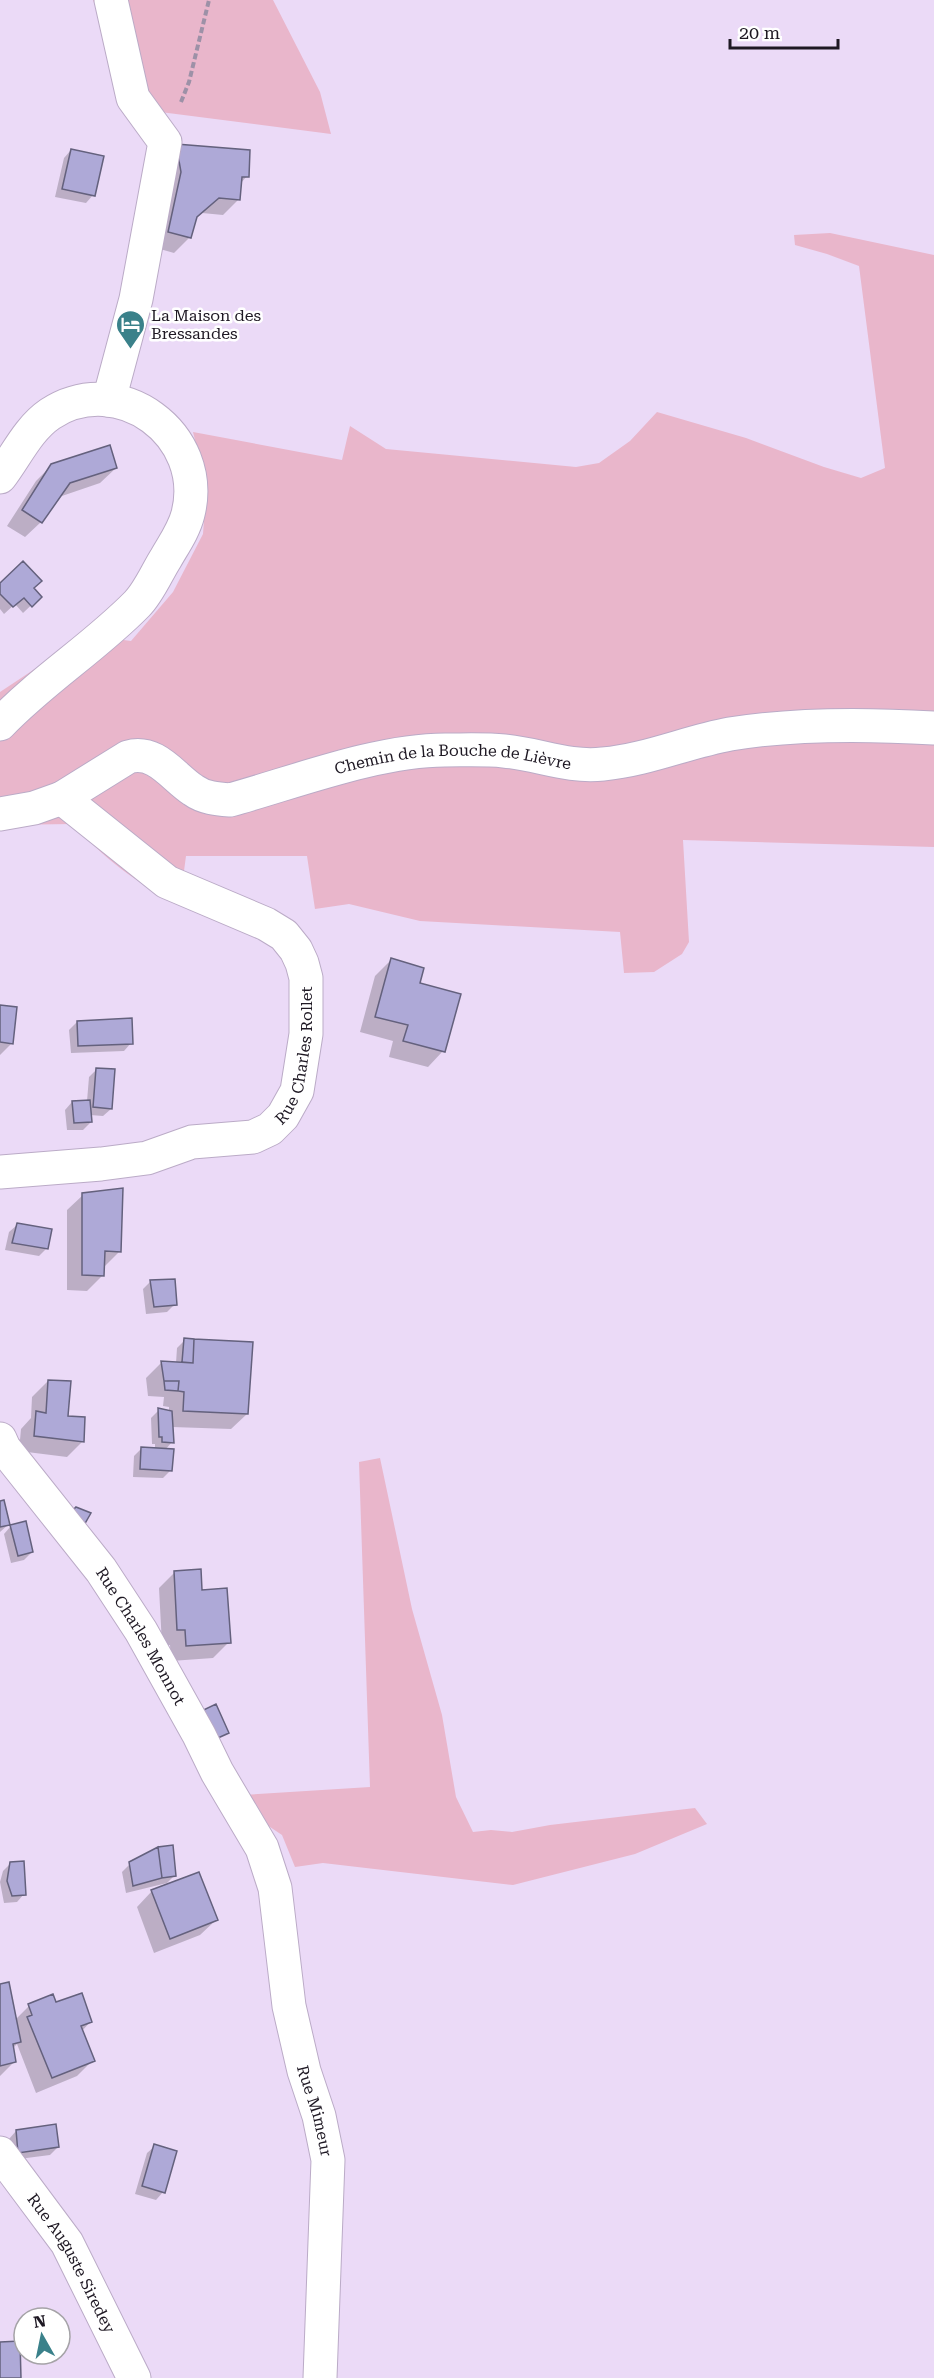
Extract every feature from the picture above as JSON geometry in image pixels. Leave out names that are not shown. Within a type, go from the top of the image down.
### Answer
[{"type":"street","points":[[109,400],[136,299],[165,142],[134,98],[111,0]]},
{"type":"street","points":[[0,477],[34,426],[52,413],[71,404],[109,400],[135,406],[154,417],[170,432],[182,450],[189,471],[191,492],[188,514],[181,533],[139,603],[0,724]]},
{"type":"street","name":"Chemin de la Bouche de Lièvre","points":[[0,814],[34,808],[62,798],[128,757],[139,754],[155,759],[194,791],[206,797],[230,801],[375,759],[442,750],[506,751],[570,764],[599,765],[626,762],[730,734],[774,729],[889,725],[934,728]]},
{"type":"street","name":"Rue Charles Rollet","points":[[0,1172],[147,1158],[192,1142],[253,1137],[270,1129],[283,1116],[297,1091],[306,1034],[307,993],[302,963],[284,935],[266,924],[167,882],[62,798]]},
{"type":"street","name":"Rue Charles Monnot","points":[[0,1439],[4,1448],[101,1570],[141,1631],[217,1772],[262,1848]]},
{"type":"street","name":"Rue Mimeur","points":[[262,1848],[275,1888],[290,2006],[304,2071],[319,2116],[328,2160],[320,2378]]},
{"type":"street","name":"Rue Auguste Siredey","points":[[0,2153],[67,2243],[134,2378]]},
{"type":"path","points":[[165,142],[189,82],[209,0]]},
{"type":"shaded area","points":[[93,0],[273,0],[320,92],[331,134],[129,108],[115,58]]},
{"type":"shaded area","points":[[830,233],[934,255],[934,847],[683,840],[689,942],[682,954],[654,972],[624,973],[620,932],[420,921],[349,904],[315,909],[307,856],[186,856],[180,901],[135,879],[96,848],[73,824],[0,825],[0,692],[86,635],[131,641],[173,592],[203,534],[206,494],[193,432],[342,460],[350,426],[386,449],[576,467],[599,463],[630,441],[657,412],[746,438],[861,478],[885,468],[859,266],[795,245],[794,235]]},
{"type":"shaded area","points":[[380,1458],[412,1609],[442,1715],[456,1797],[473,1832],[491,1830],[512,1832],[550,1825],[695,1808],[707,1824],[635,1854],[513,1885],[323,1863],[295,1867],[282,1835],[267,1825],[243,1795],[370,1787],[359,1462]]},
{"type":"building","points":[[176,144],[250,150],[249,177],[242,177],[240,200],[219,198],[197,217],[191,238],[168,232],[181,172]]},
{"type":"building","points":[[71,149],[104,156],[95,196],[62,189]]},
{"type":"building","points":[[110,445],[117,468],[70,483],[42,523],[22,510],[51,464]]},
{"type":"building","points":[[23,561],[42,581],[34,588],[42,597],[32,607],[24,598],[13,607],[0,594],[0,583]]},
{"type":"building","points":[[391,958],[424,968],[420,983],[461,994],[445,1052],[403,1041],[408,1025],[375,1017]]},
{"type":"building","points":[[0,1005],[17,1007],[13,1044],[0,1042]]},
{"type":"building","points":[[132,1018],[133,1044],[78,1046],[77,1021]]},
{"type":"building","points":[[96,1068],[115,1069],[112,1109],[93,1107]]},
{"type":"building","points":[[90,1100],[92,1122],[74,1123],[72,1101]]},
{"type":"building","points":[[123,1188],[121,1252],[105,1251],[104,1276],[82,1275],[82,1193]]},
{"type":"building","points":[[17,1223],[52,1229],[48,1249],[12,1243]]},
{"type":"building","points":[[175,1279],[177,1305],[154,1307],[150,1280]]},
{"type":"building","points":[[184,1338],[194,1339],[193,1363],[182,1362]]},
{"type":"building","points":[[194,1339],[253,1342],[248,1414],[183,1411],[184,1392],[178,1391],[179,1381],[164,1381],[161,1361],[193,1363]]},
{"type":"building","points":[[48,1380],[71,1381],[68,1416],[85,1417],[84,1442],[34,1436],[36,1411],[46,1413]]},
{"type":"building","points":[[164,1381],[179,1381],[178,1391],[165,1390]]},
{"type":"building","points":[[158,1408],[172,1411],[174,1443],[162,1442],[162,1437],[159,1437]]},
{"type":"building","points":[[141,1447],[174,1449],[172,1471],[140,1469]]},
{"type":"building","points":[[4,1500],[10,1525],[0,1527],[0,1501]]},
{"type":"building","points":[[76,1507],[91,1513],[83,1527],[70,1513]]},
{"type":"building","points":[[26,1521],[33,1552],[18,1556],[10,1525]]},
{"type":"building","points":[[201,1569],[202,1590],[227,1588],[231,1643],[186,1646],[185,1630],[177,1630],[174,1571]]},
{"type":"building","points":[[216,1704],[229,1733],[209,1742],[195,1714]]},
{"type":"building","points":[[173,1845],[176,1876],[162,1878],[158,1847]]},
{"type":"building","points":[[158,1847],[162,1878],[133,1886],[129,1862]]},
{"type":"building","points":[[24,1861],[26,1895],[12,1896],[7,1881],[10,1862]]},
{"type":"building","points":[[199,1872],[218,1920],[170,1939],[151,1890]]},
{"type":"building","points":[[9,1982],[21,2042],[13,2044],[16,2062],[0,2066],[0,1984]]},
{"type":"building","points":[[82,1993],[92,2022],[81,2026],[95,2061],[52,2078],[27,2017],[32,2015],[28,2004],[53,1994],[56,2002]]},
{"type":"building","points":[[56,2124],[59,2147],[18,2153],[16,2130]]},
{"type":"building","points":[[154,2144],[177,2151],[165,2193],[142,2186]]},
{"type":"building","points":[[12,2341],[12,2366],[21,2366],[21,2378],[0,2378],[0,2342]]},
{"type":"place","name":"La Maison des Bressandes","points":[[130,350]]}]
